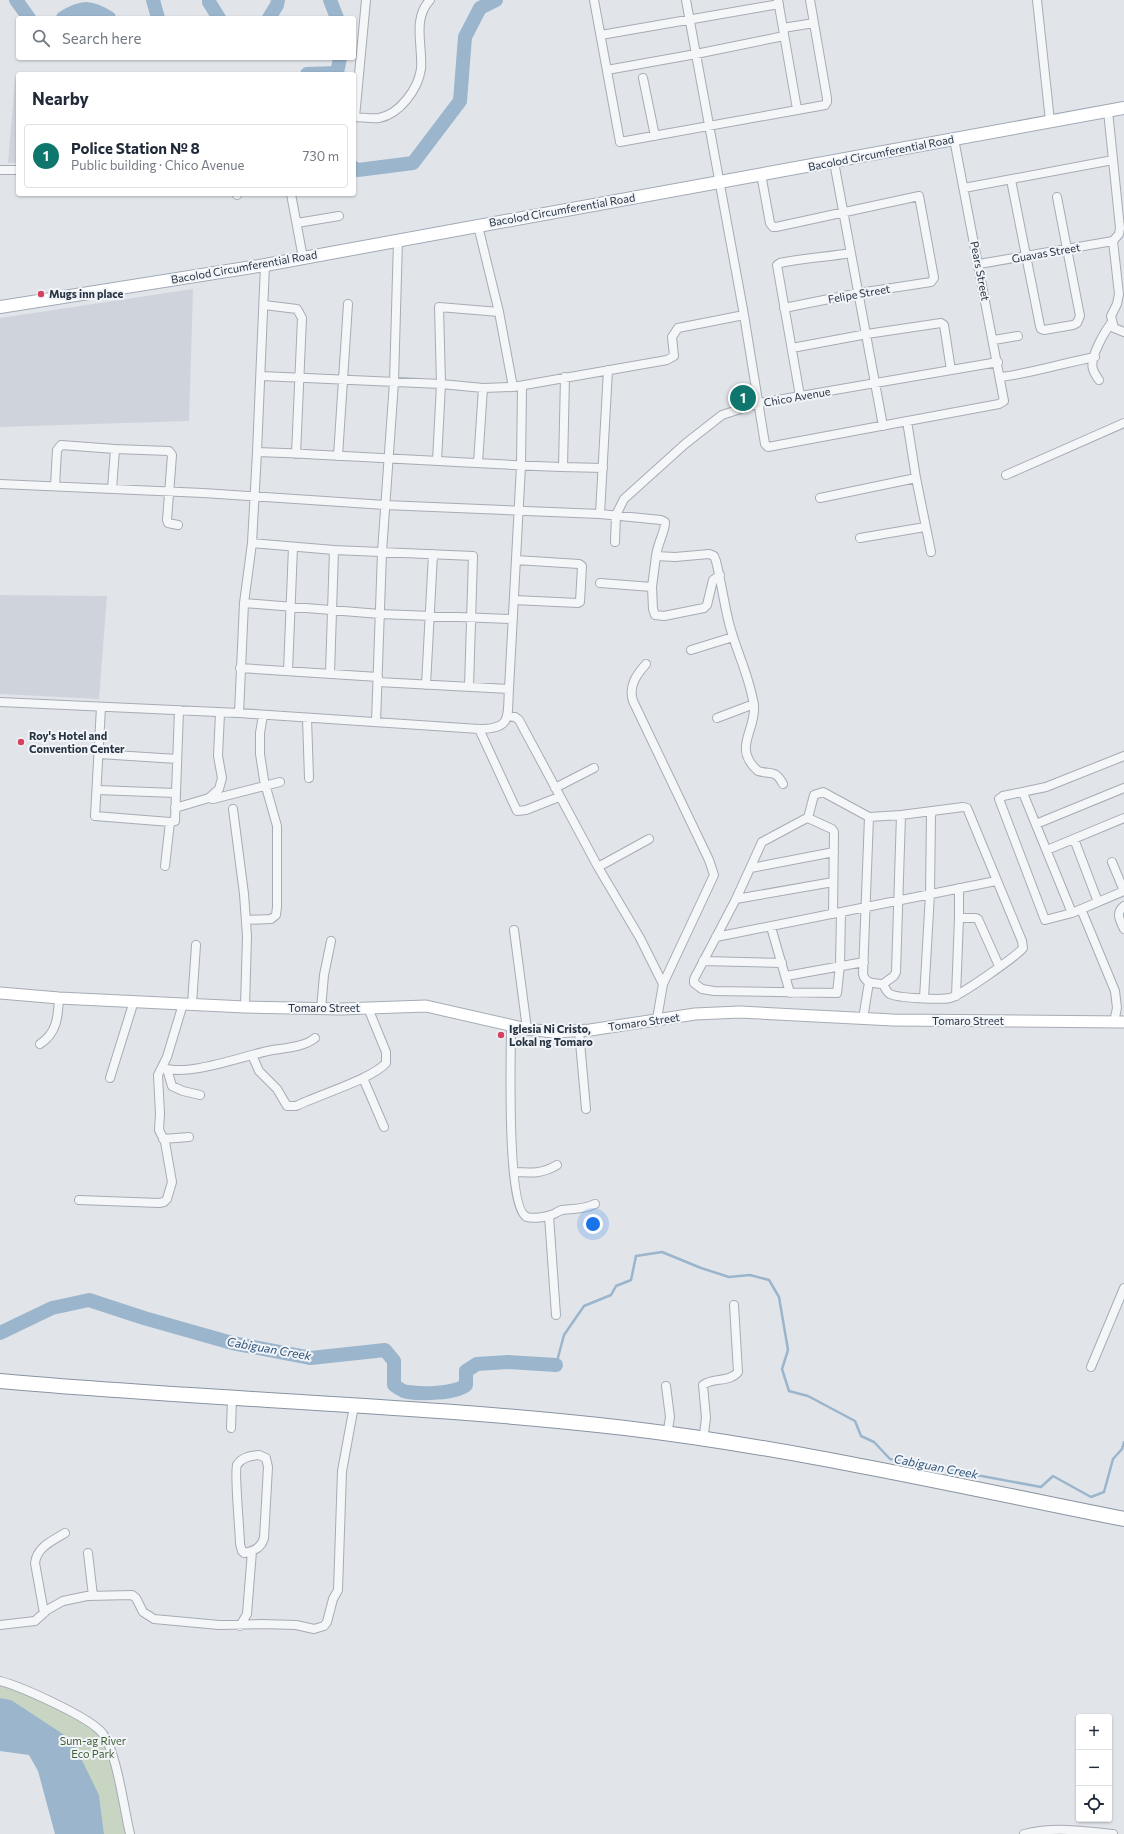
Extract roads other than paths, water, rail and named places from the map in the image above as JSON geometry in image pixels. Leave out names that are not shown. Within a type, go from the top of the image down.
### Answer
[{"type":"highway","points":[[0,1381],[231,1400],[492,1416],[667,1436],[807,1455],[1124,1525]]},
{"type":"highway","points":[[0,1389],[231,1400]]},
{"type":"highway","points":[[957,1488],[1124,1519]]},
{"type":"main road","name":"Bacolod Circumferential Road","points":[[0,307],[303,258],[1124,108]]},
{"type":"street","points":[[356,98],[366,0]]},
{"type":"street","points":[[356,117],[377,118],[386,116],[396,111],[408,98],[416,85],[421,69],[419,33],[420,21],[422,12],[430,0]]},
{"type":"street","points":[[594,0],[620,142],[710,127],[824,104],[827,102],[810,0]]},
{"type":"street","points":[[686,0],[744,315],[765,444],[768,447],[907,421],[916,478],[931,552]]},
{"type":"street","points":[[1037,0],[1050,121]]},
{"type":"street","points":[[601,35],[690,20],[778,2],[797,109]]},
{"type":"street","points":[[607,70],[696,54],[814,23]]},
{"type":"street","points":[[644,78],[655,136]]},
{"type":"street","points":[[1108,111],[1120,228],[1119,234],[1113,241],[1119,294],[1117,304],[1111,316],[1114,328],[1124,332]]},
{"type":"street","name":"Pears Street","points":[[907,421],[1002,403],[1004,398],[954,139]]},
{"type":"street","points":[[964,188],[1113,160]]},
{"type":"street","points":[[834,162],[882,426]]},
{"type":"street","points":[[0,170],[16,170]]},
{"type":"street","points":[[761,174],[770,223],[773,226],[844,213]]},
{"type":"street","points":[[1011,180],[1041,329],[1044,330],[1077,324],[1080,316],[1057,197]]},
{"type":"street","points":[[291,196],[303,258]]},
{"type":"street","name":"Felipe Street","points":[[784,308],[934,280],[919,196],[844,213]]},
{"type":"street","points":[[297,224],[339,216]]},
{"type":"street","points":[[478,226],[499,312],[512,387]]},
{"type":"street","points":[[376,722],[382,552],[394,382],[398,240]]},
{"type":"street","name":"Guavas Street","points":[[979,264],[1113,241]]},
{"type":"street","points":[[800,396],[777,268],[780,263],[851,253]]},
{"type":"street","points":[[239,713],[244,603],[252,543],[261,376],[265,264]]},
{"type":"street","points":[[338,456],[348,304]]},
{"type":"street","points":[[264,305],[297,309],[302,318],[296,454]]},
{"type":"street","points":[[437,461],[441,384],[439,307],[499,312]]},
{"type":"street","points":[[261,376],[441,384],[483,388],[522,387],[565,377],[671,358],[675,352],[673,334],[678,328],[744,315]]},
{"type":"street","points":[[1099,380],[1092,364],[1100,339],[1112,322]]},
{"type":"street","points":[[792,348],[866,334],[941,323],[944,325],[951,370]]},
{"type":"street","points":[[994,340],[1018,336]]},
{"type":"street","points":[[1001,377],[1030,373],[1064,362],[1095,357]]},
{"type":"street","name":"Chico Avenue","points":[[615,542],[616,515],[624,499],[685,444],[722,415],[759,403],[998,362]]},
{"type":"street","points":[[600,514],[608,370]]},
{"type":"street","points":[[563,467],[565,377]]},
{"type":"street","points":[[0,702],[239,713],[479,729],[487,729],[503,725],[507,720],[513,619],[521,466],[522,387]]},
{"type":"street","points":[[478,463],[483,388]]},
{"type":"street","points":[[1006,475],[1124,423]]},
{"type":"street","points":[[55,486],[59,446],[171,452],[167,520],[168,522],[178,525]]},
{"type":"street","points":[[112,489],[115,449]]},
{"type":"street","points":[[257,452],[521,466],[603,468]]},
{"type":"street","points":[[820,498],[916,478]]},
{"type":"street","points":[[0,484],[169,491],[385,505],[600,514],[663,521],[665,527],[658,542],[652,587],[653,609],[655,615],[664,616],[704,608],[707,605],[713,580],[720,575]]},
{"type":"street","points":[[860,538],[925,527]]},
{"type":"street","points":[[252,543],[334,550],[473,556],[469,687]]},
{"type":"street","points":[[288,671],[293,547]]},
{"type":"street","points":[[330,673],[334,550]]},
{"type":"street","points":[[426,685],[433,554]]},
{"type":"street","points":[[656,556],[709,554],[714,556],[720,575],[729,623],[742,661],[754,704],[754,715],[746,738],[746,754],[758,771],[775,773],[779,776],[783,784]]},
{"type":"street","points":[[514,600],[578,603],[580,602],[582,588],[582,566],[579,564],[516,560]]},
{"type":"street","points":[[600,583],[652,587]]},
{"type":"street","points":[[244,603],[290,608],[380,614],[513,619]]},
{"type":"street","points":[[691,650],[733,637]]},
{"type":"street","points":[[646,664],[639,672],[631,687],[633,701],[711,864],[714,875],[663,984],[657,1019]]},
{"type":"street","points":[[240,668],[330,673],[426,685],[509,689]]},
{"type":"street","points":[[717,718],[754,704]]},
{"type":"street","points":[[101,707],[98,790],[95,816],[170,822],[175,821],[175,793],[180,710]]},
{"type":"street","points":[[209,798],[219,789],[222,778],[218,756],[220,713]]},
{"type":"street","points":[[246,920],[267,920],[274,918],[276,915],[277,826],[266,786],[260,754],[260,732],[263,715]]},
{"type":"street","points":[[507,716],[519,720],[598,867],[640,938],[663,984]]},
{"type":"street","points":[[307,718],[309,778]]},
{"type":"street","points":[[479,729],[517,811],[526,810],[559,796]]},
{"type":"street","points":[[99,754],[177,759]]},
{"type":"street","points":[[1112,862],[1124,891],[1072,913],[1045,920],[999,801],[1000,797],[1002,796],[1023,793],[1054,784],[1124,756]]},
{"type":"street","points":[[555,788],[594,768]]},
{"type":"street","points":[[175,808],[209,798],[214,799],[280,782]]},
{"type":"street","points":[[1036,824],[1124,788]]},
{"type":"street","points":[[98,790],[175,793]]},
{"type":"street","points":[[808,818],[832,829],[834,836],[833,882],[837,913],[840,965],[837,994],[733,992],[702,989],[694,983],[694,979],[736,899],[762,842],[768,837],[808,818],[814,795],[823,792],[870,817],[931,812],[963,807],[967,808],[1023,944],[1022,950],[956,996],[945,998],[894,996],[888,993],[883,984]]},
{"type":"street","points":[[1023,793],[1072,913]]},
{"type":"street","points":[[233,809],[247,936],[245,1007]]},
{"type":"street","points":[[924,998],[930,894],[931,812]]},
{"type":"street","points":[[870,817],[864,978],[869,982],[883,984],[894,976],[896,972],[902,815]]},
{"type":"street","points":[[1047,850],[1124,818]]},
{"type":"street","points":[[164,866],[170,822]]},
{"type":"street","points":[[598,867],[649,839]]},
{"type":"street","points":[[1074,839],[1098,902]]},
{"type":"street","points":[[751,868],[834,852]]},
{"type":"street","points":[[716,937],[996,881]]},
{"type":"street","points":[[736,899],[833,882]]},
{"type":"street","points":[[956,996],[960,918],[959,888]]},
{"type":"street","points":[[1124,906],[1120,910],[1118,916],[1124,929]]},
{"type":"street","points":[[1081,909],[1115,991],[1118,1019]]},
{"type":"street","points":[[960,918],[978,919],[999,966]]},
{"type":"street","points":[[771,927],[790,992]]},
{"type":"street","points":[[514,930],[527,1029]]},
{"type":"street","points":[[321,1009],[324,975],[331,941]]},
{"type":"street","points":[[196,945],[188,1004],[165,1068],[172,1086],[183,1091],[200,1095]]},
{"type":"street","points":[[703,961],[782,963]]},
{"type":"street","points":[[786,976],[840,965],[864,962]]},
{"type":"street","points":[[863,1019],[869,982]]},
{"type":"street","name":"Tomaro Street","points":[[0,993],[59,998],[245,1007],[321,1009],[426,1006],[527,1029],[553,1032],[579,1031],[696,1014],[740,1012],[908,1020],[1118,1019]]},
{"type":"street","points":[[40,1044],[50,1036],[56,1027],[59,998]]},
{"type":"street","points":[[110,1078],[134,1001]]},
{"type":"street","points":[[1118,1019],[1124,1007]]},
{"type":"street","points":[[252,1056],[259,1071],[277,1089],[287,1106],[291,1107],[362,1078],[382,1068],[386,1063],[386,1052],[368,1008]]},
{"type":"street","points":[[511,1025],[510,1118],[514,1187],[522,1213],[527,1217],[549,1216],[562,1210],[582,1209],[595,1204]]},
{"type":"street","points":[[579,1031],[586,1109]]},
{"type":"street","points":[[78,1200],[164,1202],[170,1191],[172,1182],[170,1165],[158,1125],[160,1114],[159,1070],[165,1068],[184,1070],[204,1066],[308,1043],[314,1038]]},
{"type":"street","points":[[362,1078],[384,1127]]},
{"type":"street","points":[[163,1139],[189,1137]]},
{"type":"street","points":[[514,1172],[535,1174],[545,1172],[557,1165]]},
{"type":"street","points":[[549,1216],[556,1315]]},
{"type":"street","points":[[1091,1368],[1124,1288]]},
{"type":"street","points":[[703,1442],[706,1418],[703,1385],[707,1382],[731,1378],[738,1372],[734,1305]]},
{"type":"street","points":[[666,1386],[670,1417],[667,1436]]},
{"type":"street","points":[[231,1400],[231,1428]]},
{"type":"street","points":[[0,1624],[35,1621],[44,1613],[63,1601],[93,1596],[132,1595],[136,1598],[143,1612],[154,1619],[240,1626],[262,1624],[296,1625],[314,1629],[324,1626],[328,1622],[333,1599],[338,1590],[342,1472],[354,1408]]},
{"type":"street","points":[[259,1455],[266,1458],[268,1468],[264,1538],[258,1549],[252,1551],[244,1553],[240,1547],[235,1472],[242,1460],[251,1456],[259,1455]]},
{"type":"street","points":[[44,1613],[35,1563],[36,1555],[46,1545],[65,1534]]},
{"type":"street","points":[[240,1626],[247,1614],[252,1551]]},
{"type":"street","points":[[88,1553],[93,1596]]},
{"type":"street","points":[[0,1681],[32,1693],[57,1705],[83,1718],[103,1732],[113,1756],[130,1834]]},
{"type":"street","points":[[1024,1834],[1043,1829],[1113,1834]]},
{"type":"water","points":[[0,1698],[11,1700],[72,1740],[99,1795],[104,1834],[55,1834],[38,1771],[29,1755],[0,1751]]},
{"type":"waterway","points":[[16,0],[28,16]]},
{"type":"waterway","points":[[153,0],[157,16]]},
{"type":"waterway","points":[[209,0],[218,16]]},
{"type":"waterway","points":[[270,16],[277,5],[278,0]]},
{"type":"waterway","points":[[330,0],[336,16]]},
{"type":"waterway","points":[[356,169],[358,170],[413,163],[460,101],[465,37],[480,8],[496,0]]},
{"type":"waterway","points":[[66,16],[76,11],[86,9],[96,11],[106,16]]},
{"type":"waterway","points":[[337,72],[340,60]]},
{"type":"waterway","name":"Cabiguan Creek","points":[[556,1365],[564,1335],[584,1306],[611,1295],[616,1286],[631,1280],[636,1256],[662,1252],[701,1268],[729,1277],[750,1275],[769,1280],[779,1297],[788,1350],[782,1369],[789,1391],[808,1396],[855,1421],[861,1436],[874,1442],[890,1459],[1041,1487],[1053,1476],[1091,1497],[1104,1492],[1113,1459],[1122,1449],[1124,1442]]},
{"type":"waterway","name":"Cabiguan Creek","points":[[0,1333],[52,1308],[89,1300],[144,1318],[232,1343],[311,1358],[385,1350],[394,1361],[394,1385],[406,1392],[438,1393],[461,1388],[466,1385],[466,1371],[477,1364],[508,1362],[556,1365]]},
{"type":"place","name":"Mugs inn place","points":[[41,294]]},
{"type":"place","name":"Police Station № 8","points":[[743,398]]},
{"type":"place","name":"Roy's Hotel and Convention Center","points":[[21,742]]},
{"type":"place","name":"Iglesia Ni Cristo, Lokal ng Tomaro","points":[[501,1035]]},
{"type":"park label","name":"Sum-ag River Eco Park","points":[[93,1747]]}]
